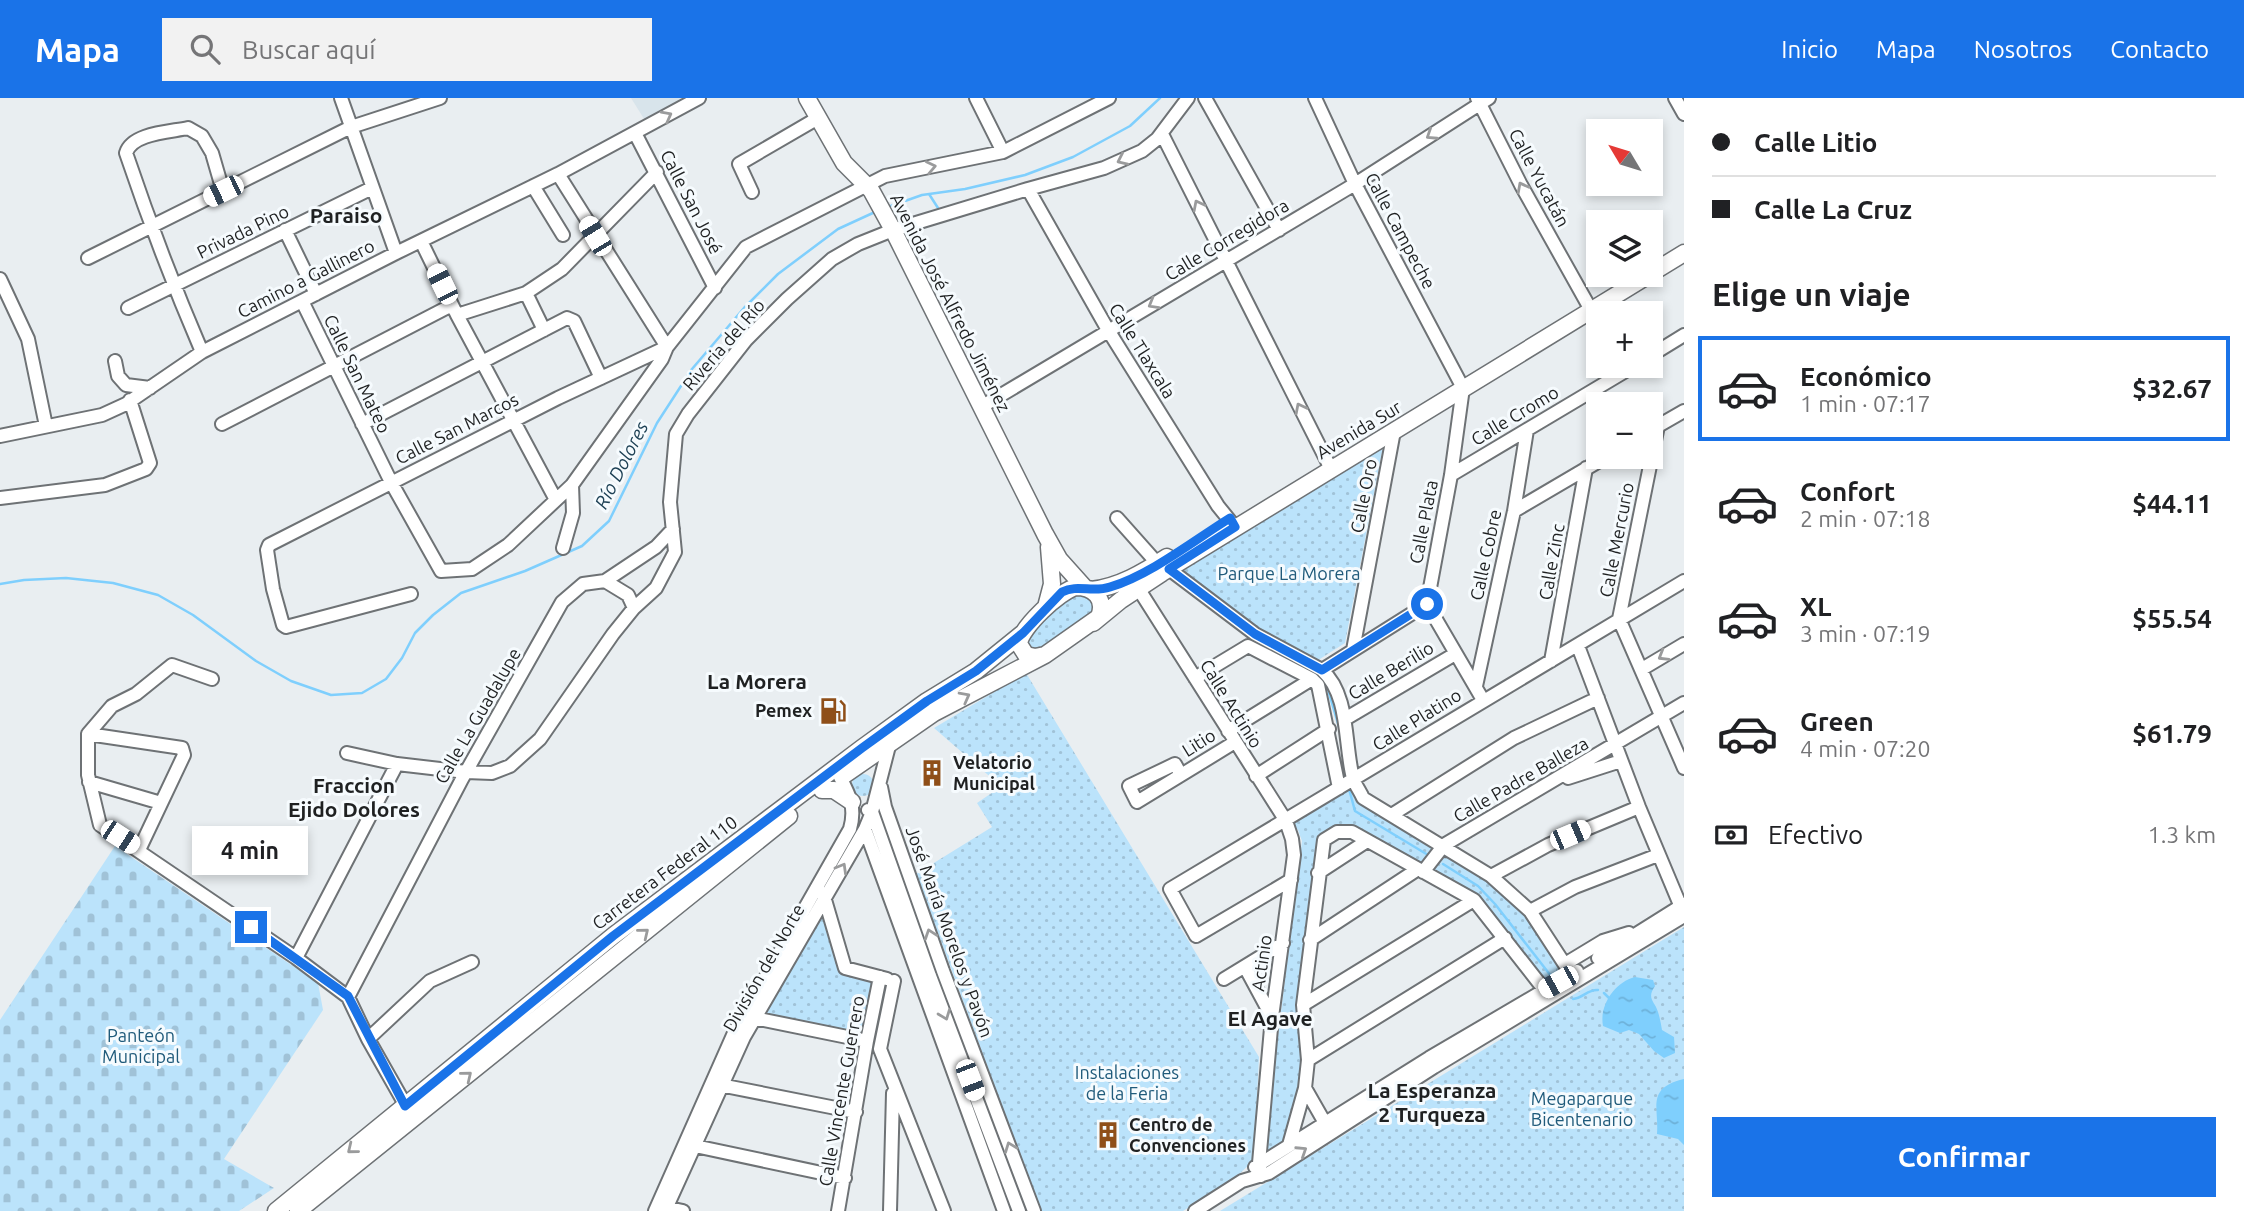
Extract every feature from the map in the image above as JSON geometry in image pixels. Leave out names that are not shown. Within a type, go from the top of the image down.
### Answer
[{"type":"main road","name":"Avenida José Alfredo Jiménez","points":[[807,98],[844,163],[868,188],[892,229],[1045,534]]},
{"type":"main road","points":[[1663,254],[1684,241]]},
{"type":"main road","name":"Avenida Sur","points":[[1663,266],[1684,253]]},
{"type":"main road","name":"Avenida Sur","points":[[1595,301],[1614,287]]},
{"type":"main road","name":"Avenida Sur","points":[[1599,301],[1625,287]]},
{"type":"main road","name":"Avenida Sur","points":[[1045,655],[1093,623],[1157,570],[1586,308]]},
{"type":"main road","name":"Avenida Sur","points":[[1329,465],[1394,431],[1461,384]]},
{"type":"main road","points":[[1045,534],[1059,559],[1101,602],[1099,617],[1093,623]]},
{"type":"main road","points":[[1045,534],[1052,561],[1052,584],[1046,608]]},
{"type":"main road","name":"Avenida Sur","points":[[1046,608],[1062,592],[1076,587],[1109,588],[1157,570]]},
{"type":"main road","name":"Carretera Federal 110","points":[[298,1211],[613,936],[927,701],[976,671],[1023,633],[1046,608]]},
{"type":"main road","points":[[1023,633],[1019,644],[1026,654],[1035,657],[1045,655]]},
{"type":"main road","name":"Carretera Federal 110","points":[[276,1211],[409,1112],[822,790],[934,713],[1045,655]]},
{"type":"main road","points":[[840,777],[845,766],[917,714],[927,701]]},
{"type":"main road","points":[[822,790],[834,790],[852,802]]},
{"type":"street","points":[[341,98],[396,253]]},
{"type":"street","points":[[88,258],[351,127],[440,98]]},
{"type":"street","name":"Camino a Gallinero","points":[[0,436],[102,415],[150,388],[202,352],[558,174],[699,98]]},
{"type":"street","points":[[976,98],[1003,152]]},
{"type":"street","name":"Riveria del Río","points":[[442,571],[472,569],[508,545],[572,485],[662,359],[667,347],[746,247],[868,188],[885,176],[1003,152],[1109,98]]},
{"type":"street","name":"Riveria del Río","points":[[347,753],[397,764],[466,772],[492,773],[510,766],[540,739],[613,634],[634,608],[656,589],[675,552],[670,502],[676,434],[688,414],[747,340],[832,259],[858,244],[892,229],[1104,168],[1142,150],[1162,134],[1188,98]]},
{"type":"street","points":[[1205,98],[1279,230]]},
{"type":"street","name":"Calle Campeche","points":[[1315,98],[1355,184],[1461,384]]},
{"type":"street","points":[[1675,98],[1684,114]]},
{"type":"street","name":"Calle Corregidora","points":[[981,407],[1355,184],[1482,100]]},
{"type":"street","name":"Calle Yucatán","points":[[1482,100],[1521,185],[1586,301]]},
{"type":"street","points":[[752,192],[739,164],[818,118]]},
{"type":"street","points":[[202,352],[173,286],[151,226],[126,153],[128,148],[142,138],[187,128],[202,136],[212,153],[223,191]]},
{"type":"street","name":"Calle San José","points":[[635,132],[715,288]]},
{"type":"street","points":[[1162,134],[1329,465]]},
{"type":"street","points":[[222,424],[334,366],[455,310],[526,293],[562,269],[657,172]]},
{"type":"street","points":[[558,174],[667,347]]},
{"type":"street","points":[[533,186],[563,235]]},
{"type":"street","name":"Privada Pino","points":[[128,308],[372,188]]},
{"type":"street","name":"Calle Tlaxcala","points":[[1028,189],[1108,330],[1218,506],[1232,523]]},
{"type":"street","points":[[285,230],[316,294]]},
{"type":"street","points":[[421,241],[556,500]]},
{"type":"street","points":[[0,279],[28,339],[46,426]]},
{"type":"street","points":[[526,293],[544,330]]},
{"type":"street","name":"Calle San Mateo","points":[[302,302],[391,482],[442,571]]},
{"type":"street","points":[[362,424],[567,318],[574,321],[601,378]]},
{"type":"street","points":[[1663,348],[1684,335]]},
{"type":"street","name":"Calle San Marcos","points":[[411,594],[286,627],[283,625],[273,589],[267,550],[269,545],[513,420],[667,347]]},
{"type":"street","points":[[115,360],[118,376],[126,386],[150,388]]},
{"type":"street","name":"Calle Cromo","points":[[1451,475],[1614,378]]},
{"type":"street","name":"Calle Plata","points":[[1427,604],[1451,475],[1461,384]]},
{"type":"street","points":[[0,498],[105,485],[146,469],[150,463],[130,400]]},
{"type":"street","points":[[1663,423],[1684,411]]},
{"type":"street","name":"Calle Cobre","points":[[1476,686],[1514,511],[1527,430]]},
{"type":"street","name":"Calle Oro","points":[[1353,650],[1394,431]]},
{"type":"street","points":[[1514,511],[1586,468]]},
{"type":"street","name":"Calle Zinc","points":[[1551,661],[1586,468]]},
{"type":"street","name":"Calle Mercurio","points":[[1619,619],[1646,469]]},
{"type":"street","points":[[564,548],[573,513],[572,485]]},
{"type":"street","points":[[1117,518],[1157,570],[1317,674]]},
{"type":"street","points":[[562,602],[583,584],[605,581],[656,547],[673,529]]},
{"type":"street","points":[[605,581],[628,595],[634,608]]},
{"type":"street","name":"Calle Platino","points":[[1291,880],[1196,936],[1170,889],[1684,581]]},
{"type":"street","points":[[561,586],[562,602]]},
{"type":"street","name":"Calle Actinio","points":[[1138,588],[1286,821],[1292,839]]},
{"type":"street","name":"Calle La Guadalupe","points":[[348,996],[466,772],[562,602]]},
{"type":"street","points":[[1427,604],[1483,700]]},
{"type":"street","name":"Litio","points":[[1181,775],[1317,674],[1427,604]]},
{"type":"street","points":[[1619,619],[1684,767]]},
{"type":"street","points":[[1642,669],[1684,643]]},
{"type":"street","points":[[1195,678],[1248,646],[1330,677],[1345,719],[1346,784]]},
{"type":"street","points":[[1577,646],[1658,855],[1683,911]]},
{"type":"street","name":"Calle Berilio","points":[[1345,719],[1455,653]]},
{"type":"street","points":[[212,679],[172,665],[136,694],[112,706],[88,734],[89,782],[100,825],[348,996],[409,1112]]},
{"type":"street","points":[[1317,674],[1329,729],[1346,784],[1492,876],[1530,911],[1568,969]]},
{"type":"street","points":[[1393,814],[1514,738],[1598,698]]},
{"type":"street","name":"Calle Padre Balleza","points":[[1444,845],[1684,703]]},
{"type":"street","points":[[1256,776],[1329,729]]},
{"type":"street","points":[[88,734],[182,748],[184,755],[139,850]]},
{"type":"street","name":"División del Norte","points":[[661,1209],[716,1084],[865,829],[872,813],[890,742]]},
{"type":"street","points":[[1544,786],[1621,761]]},
{"type":"street","points":[[296,958],[397,764]]},
{"type":"street","points":[[840,777],[852,802],[872,813]]},
{"type":"street","points":[[89,782],[161,803]]},
{"type":"street","name":"José María Morelos y Pavón","points":[[880,782],[885,807],[943,971],[1034,1211]]},
{"type":"street","name":"División del Norte","points":[[661,1209],[695,1146],[734,1033],[850,830],[855,815],[852,802]]},
{"type":"street","points":[[1492,876],[1548,845],[1639,807]]},
{"type":"street","name":"José María Morelos y Pavón","points":[[872,813],[930,976],[1020,1211]]},
{"type":"street","points":[[865,829],[1003,1211]]},
{"type":"street","points":[[1289,1145],[1305,1088],[1308,1060],[1303,1005],[1318,873],[1324,840],[1337,832],[1352,832],[1474,900],[1547,993]]},
{"type":"street","name":"Actinio","points":[[1260,1169],[1272,1017],[1294,855],[1292,839]]},
{"type":"street","points":[[1318,873],[1367,841]]},
{"type":"street","points":[[1310,940],[1421,871],[1444,845]]},
{"type":"street","points":[[1530,911],[1575,887],[1658,855]]},
{"type":"street","points":[[819,884],[845,968],[894,981],[915,971]]},
{"type":"street","points":[[1303,1005],[1474,900]]},
{"type":"street","points":[[1547,993],[1568,969],[1683,911]]},
{"type":"street","points":[[1260,1169],[1289,1145],[1325,1123],[1683,911]]},
{"type":"street","points":[[1308,1060],[1505,938]]},
{"type":"street","points":[[1224,979],[1283,943]]},
{"type":"street","points":[[368,1038],[430,981],[472,962]]},
{"type":"street","points":[[1245,967],[1272,1017]]},
{"type":"street","name":"Calle Vincente Guerrero","points":[[838,1211],[880,977]]},
{"type":"street","points":[[894,981],[880,1049],[944,1211]]},
{"type":"street","points":[[754,1018],[867,1041]]},
{"type":"street","points":[[1195,1211],[1431,1062]]},
{"type":"street","points":[[716,1084],[856,1112]]},
{"type":"street","points":[[890,1211],[894,1086]]},
{"type":"street","points":[[1305,1088],[1325,1123]]},
{"type":"street","points":[[695,1146],[845,1178]]},
{"type":"street","points":[[661,1209],[682,1211]]},
{"type":"shaded area","points":[[631,98],[690,98],[646,122]]},
{"type":"green space","name":"Parque La Morera","points":[[1385,436],[1345,643],[1312,664],[1255,634],[1169,569]]},
{"type":"green space","points":[[1076,590],[1094,602],[1093,612],[1051,644],[1027,650],[1023,636]]},
{"type":"green space","name":"Instalaciones de la Feria","points":[[1026,673],[1259,1057],[1254,1160],[1233,1180],[1183,1211],[1041,1211],[916,874],[992,827],[977,803],[999,788],[995,781],[934,728]]},
{"type":"green space","points":[[863,774],[871,777],[874,785],[871,793],[863,796],[855,793],[852,785],[855,777]]},
{"type":"green space","points":[[1352,785],[1489,879],[1528,915],[1565,972],[1546,983],[1478,898],[1355,827],[1332,827],[1324,833],[1318,844],[1296,1014],[1304,1077],[1285,1143],[1263,1158],[1302,841],[1298,830],[1290,821]]},
{"type":"green space","name":"Panteón Municipal","points":[[115,846],[318,983],[323,1010],[224,1159],[274,1188],[239,1211],[0,1211],[0,1020]]},
{"type":"green space","points":[[822,912],[843,971],[877,981],[864,1037],[765,1015]]},
{"type":"green space","name":"Megaparque Bicentenario","points":[[1684,927],[1684,1211],[1220,1211]]},
{"type":"water","points":[[1635,977],[1653,980],[1655,986],[1651,997],[1662,1030],[1674,1037],[1675,1053],[1664,1058],[1639,1034],[1629,1030],[1620,1033],[1603,1026],[1602,1018],[1610,996],[1621,984]]},
{"type":"water","points":[[1684,1079],[1684,1145],[1678,1139],[1657,1134],[1656,1107],[1659,1093],[1664,1088]]},
{"type":"waterway","name":"Río Dolores","points":[[888,207],[922,195],[965,189],[1025,175],[1073,157],[1130,126],[1160,98]]},
{"type":"waterway","points":[[929,194],[938,208]]},
{"type":"waterway","name":"Río Dolores","points":[[0,584],[66,578],[113,583],[158,595],[193,615],[256,661],[291,681],[331,695],[362,693],[386,679],[402,658],[415,633],[461,593],[525,571],[582,546],[609,521],[657,423],[692,369],[744,308],[778,274],[838,229],[875,212]]},
{"type":"waterway","points":[[1326,683],[1339,727]]},
{"type":"waterway","points":[[1348,785],[1355,811],[1428,855]]},
{"type":"waterway","points":[[1443,864],[1478,886],[1551,976]]},
{"type":"waterway","points":[[1573,999],[1598,990]]},
{"type":"waterway","points":[[1604,993],[1609,998]]},
{"type":"place","name":"Pemex","points":[[833,711]]},
{"type":"place","name":"Velatorio Municipal","points":[[932,773]]},
{"type":"place","name":"Centro de Convenciones","points":[[1108,1135]]},
{"type":"district","name":"Paraiso","points":[[346,216]]},
{"type":"district","name":"La Morera","points":[[757,682]]},
{"type":"district","name":"Fraccion Ejido Dolores","points":[[354,798]]},
{"type":"district","name":"El Agave","points":[[1270,1019]]},
{"type":"district","name":"La Esperanza 2 Turqueza","points":[[1432,1103]]},
{"type":"route","points":[[251,927],[348,996],[405,1106],[613,936],[862,748],[927,701],[976,671],[1023,633],[1068,589],[1109,588],[1157,564],[1230,518],[1235,527],[1169,569],[1255,634],[1322,670],[1427,604]]}]
